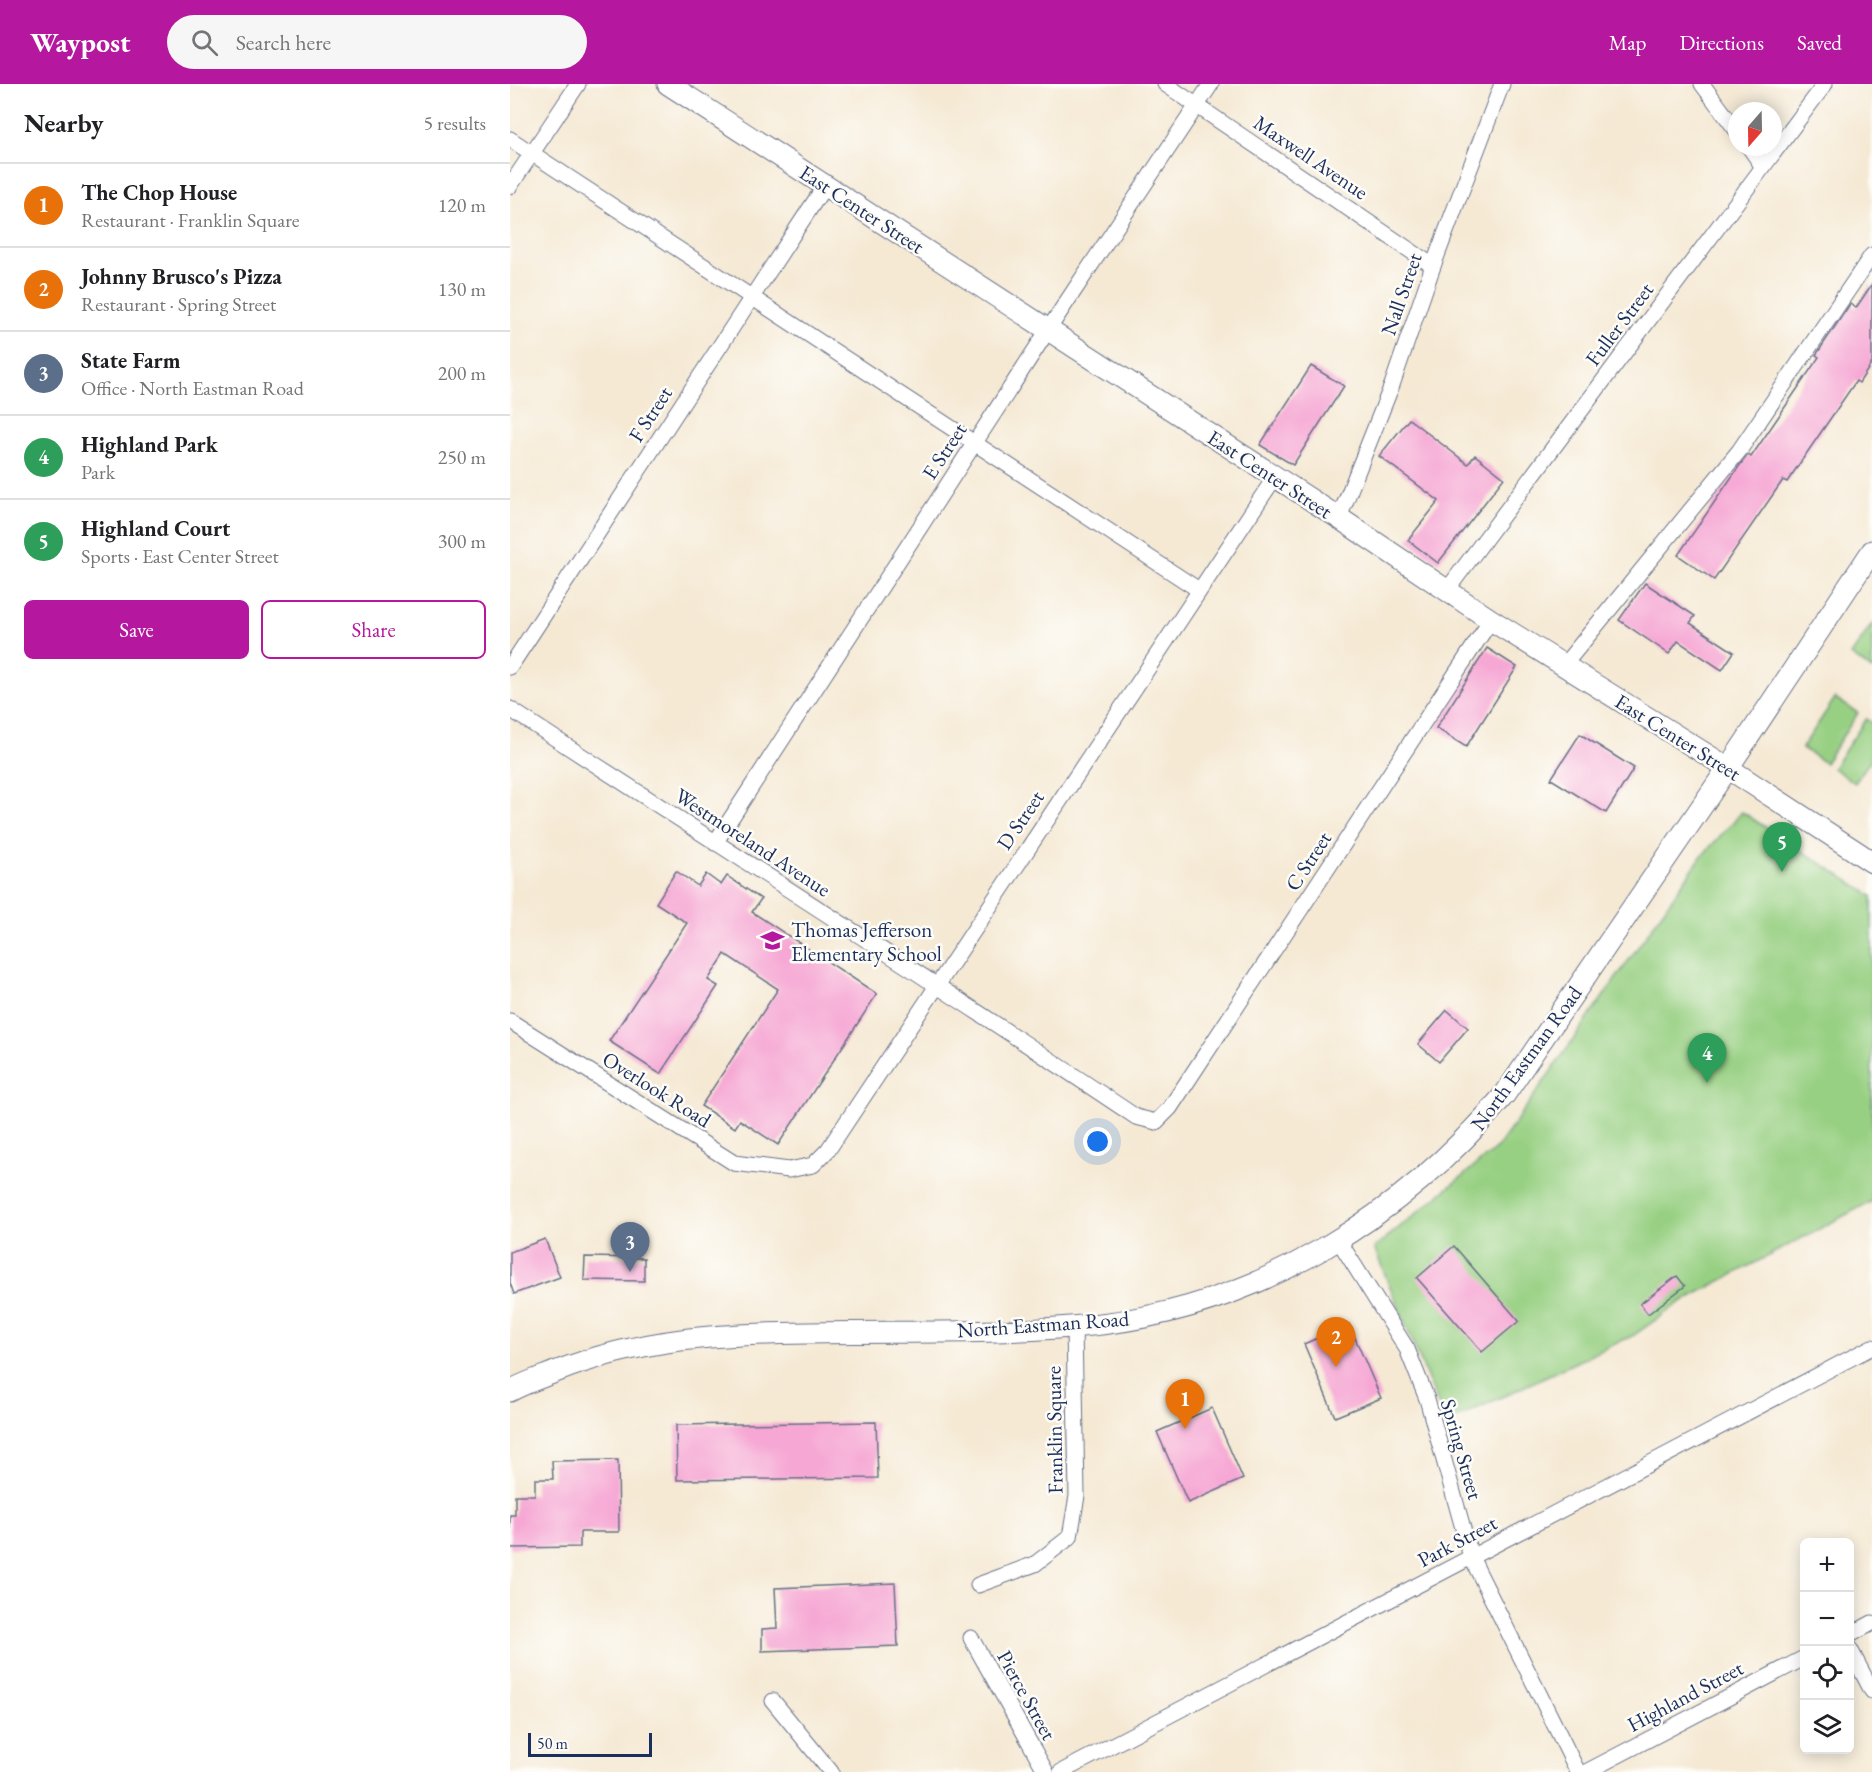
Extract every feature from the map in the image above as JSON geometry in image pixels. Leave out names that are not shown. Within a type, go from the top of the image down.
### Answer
[{"type":"main road","name":"East Center Street","points":[[668,84],[826,184],[1339,518],[1491,620],[1728,768],[1872,862]]},
{"type":"main road","name":"North Eastman Road","points":[[510,1391],[589,1358],[637,1345],[688,1338],[741,1334],[1074,1326],[1132,1319],[1215,1298],[1281,1271],[1339,1241],[1434,1171],[1473,1132],[1505,1094],[1728,768],[1872,551]]},
{"type":"street","points":[[510,186],[578,84]]},
{"type":"street","name":"Maxwell Avenue","points":[[1165,84],[1433,266]]},
{"type":"street","name":"E Street","points":[[715,843],[1048,330],[1211,84]]},
{"type":"street","name":"Nall Street","points":[[1339,518],[1392,385],[1433,266],[1502,84]]},
{"type":"street","points":[[1702,84],[1728,119]]},
{"type":"street","name":"Fuller Street","points":[[1447,590],[1825,84]]},
{"type":"street","points":[[510,139],[1199,590]]},
{"type":"street","points":[[1755,156],[1763,167]]},
{"type":"street","name":"F Street","points":[[510,667],[826,184]]},
{"type":"street","points":[[1564,665],[1739,451],[1872,255]]},
{"type":"street","name":"D Street","points":[[789,1170],[813,1165],[828,1150],[936,984],[1275,477]]},
{"type":"street","name":"C Street","points":[[1156,1122],[1170,1108],[1491,620]]},
{"type":"street","name":"Westmoreland Avenue","points":[[510,709],[936,984],[1136,1117],[1156,1122]]},
{"type":"street","name":"Overlook Road","points":[[510,1021],[734,1163],[789,1170]]},
{"type":"street","name":"Spring Street","points":[[1339,1241],[1407,1348],[1427,1399],[1471,1557],[1578,1772]]},
{"type":"street","name":"Franklin Square","points":[[978,1585],[1035,1564],[1070,1537],[1077,1496],[1074,1326]]},
{"type":"street","name":"Park Street","points":[[1061,1772],[1872,1347]]},
{"type":"street","points":[[1854,1633],[1872,1623]]},
{"type":"street","name":"Pierce Street","points":[[971,1638],[1046,1772]]},
{"type":"street","points":[[1854,1657],[1872,1691]]},
{"type":"street","name":"Highland Street","points":[[1586,1772],[1800,1660]]},
{"type":"street","points":[[773,1701],[831,1772]]},
{"type":"green space","points":[[1872,624],[1872,670],[1851,655]]},
{"type":"green space","points":[[1835,698],[1858,713],[1825,763],[1802,748]]},
{"type":"green space","points":[[1866,719],[1872,723],[1872,758],[1855,783],[1833,768]]},
{"type":"green space","points":[[1742,812],[1872,896],[1872,1201],[1681,1302],[1634,1335],[1446,1423],[1374,1248],[1498,1147],[1701,857]]},
{"type":"building","points":[[1872,284],[1872,363],[1859,383],[1856,381],[1787,482],[1783,480],[1714,580],[1678,555],[1740,465],[1748,455],[1751,457],[1819,357],[1816,355],[1850,304],[1856,308]]},
{"type":"building","points":[[1311,366],[1344,386],[1293,465],[1260,445]]},
{"type":"building","points":[[1409,419],[1468,464],[1475,455],[1504,478],[1438,563],[1408,540],[1439,501],[1379,456]]},
{"type":"building","points":[[1645,583],[1695,616],[1690,623],[1734,652],[1722,670],[1678,641],[1669,654],[1619,620]]},
{"type":"building","points":[[1487,648],[1517,667],[1466,747],[1436,728]]},
{"type":"building","points":[[1580,734],[1634,768],[1606,813],[1551,779]]},
{"type":"building","points":[[676,871],[698,886],[706,874],[721,885],[727,876],[761,899],[752,912],[877,994],[778,1145],[740,1120],[735,1128],[701,1106],[778,989],[725,954],[708,980],[718,986],[660,1074],[609,1041],[687,923],[656,903]]},
{"type":"building","points":[[1447,1010],[1468,1028],[1439,1062],[1418,1044]]},
{"type":"building","points":[[545,1239],[560,1277],[514,1294],[510,1283],[510,1252]]},
{"type":"building","points":[[1454,1246],[1519,1321],[1482,1352],[1417,1278]]},
{"type":"building","points":[[585,1257],[644,1258],[644,1281],[584,1280]]},
{"type":"building","points":[[1677,1276],[1685,1286],[1648,1314],[1640,1304]]},
{"type":"building","points":[[1349,1324],[1381,1398],[1335,1417],[1304,1344]]},
{"type":"building","points":[[1212,1408],[1243,1479],[1188,1503],[1157,1432]]},
{"type":"building","points":[[876,1422],[878,1478],[677,1480],[676,1425]]},
{"type":"building","points":[[618,1460],[619,1532],[580,1532],[580,1547],[510,1548],[510,1515],[515,1515],[515,1495],[535,1495],[535,1479],[553,1479],[552,1461]]},
{"type":"building","points":[[895,1583],[898,1646],[762,1651],[762,1629],[777,1628],[775,1588]]},
{"type":"place","name":"Highland Court","points":[[1782,872]]},
{"type":"place","name":"Thomas Jefferson Elementary School","points":[[773,941]]},
{"type":"place","name":"Highland Park","points":[[1707,1083]]},
{"type":"place","name":"State Farm","points":[[630,1272]]},
{"type":"place","name":"Johnny Brusco's Pizza","points":[[1336,1367]]},
{"type":"place","name":"The Chop House","points":[[1185,1429]]}]
